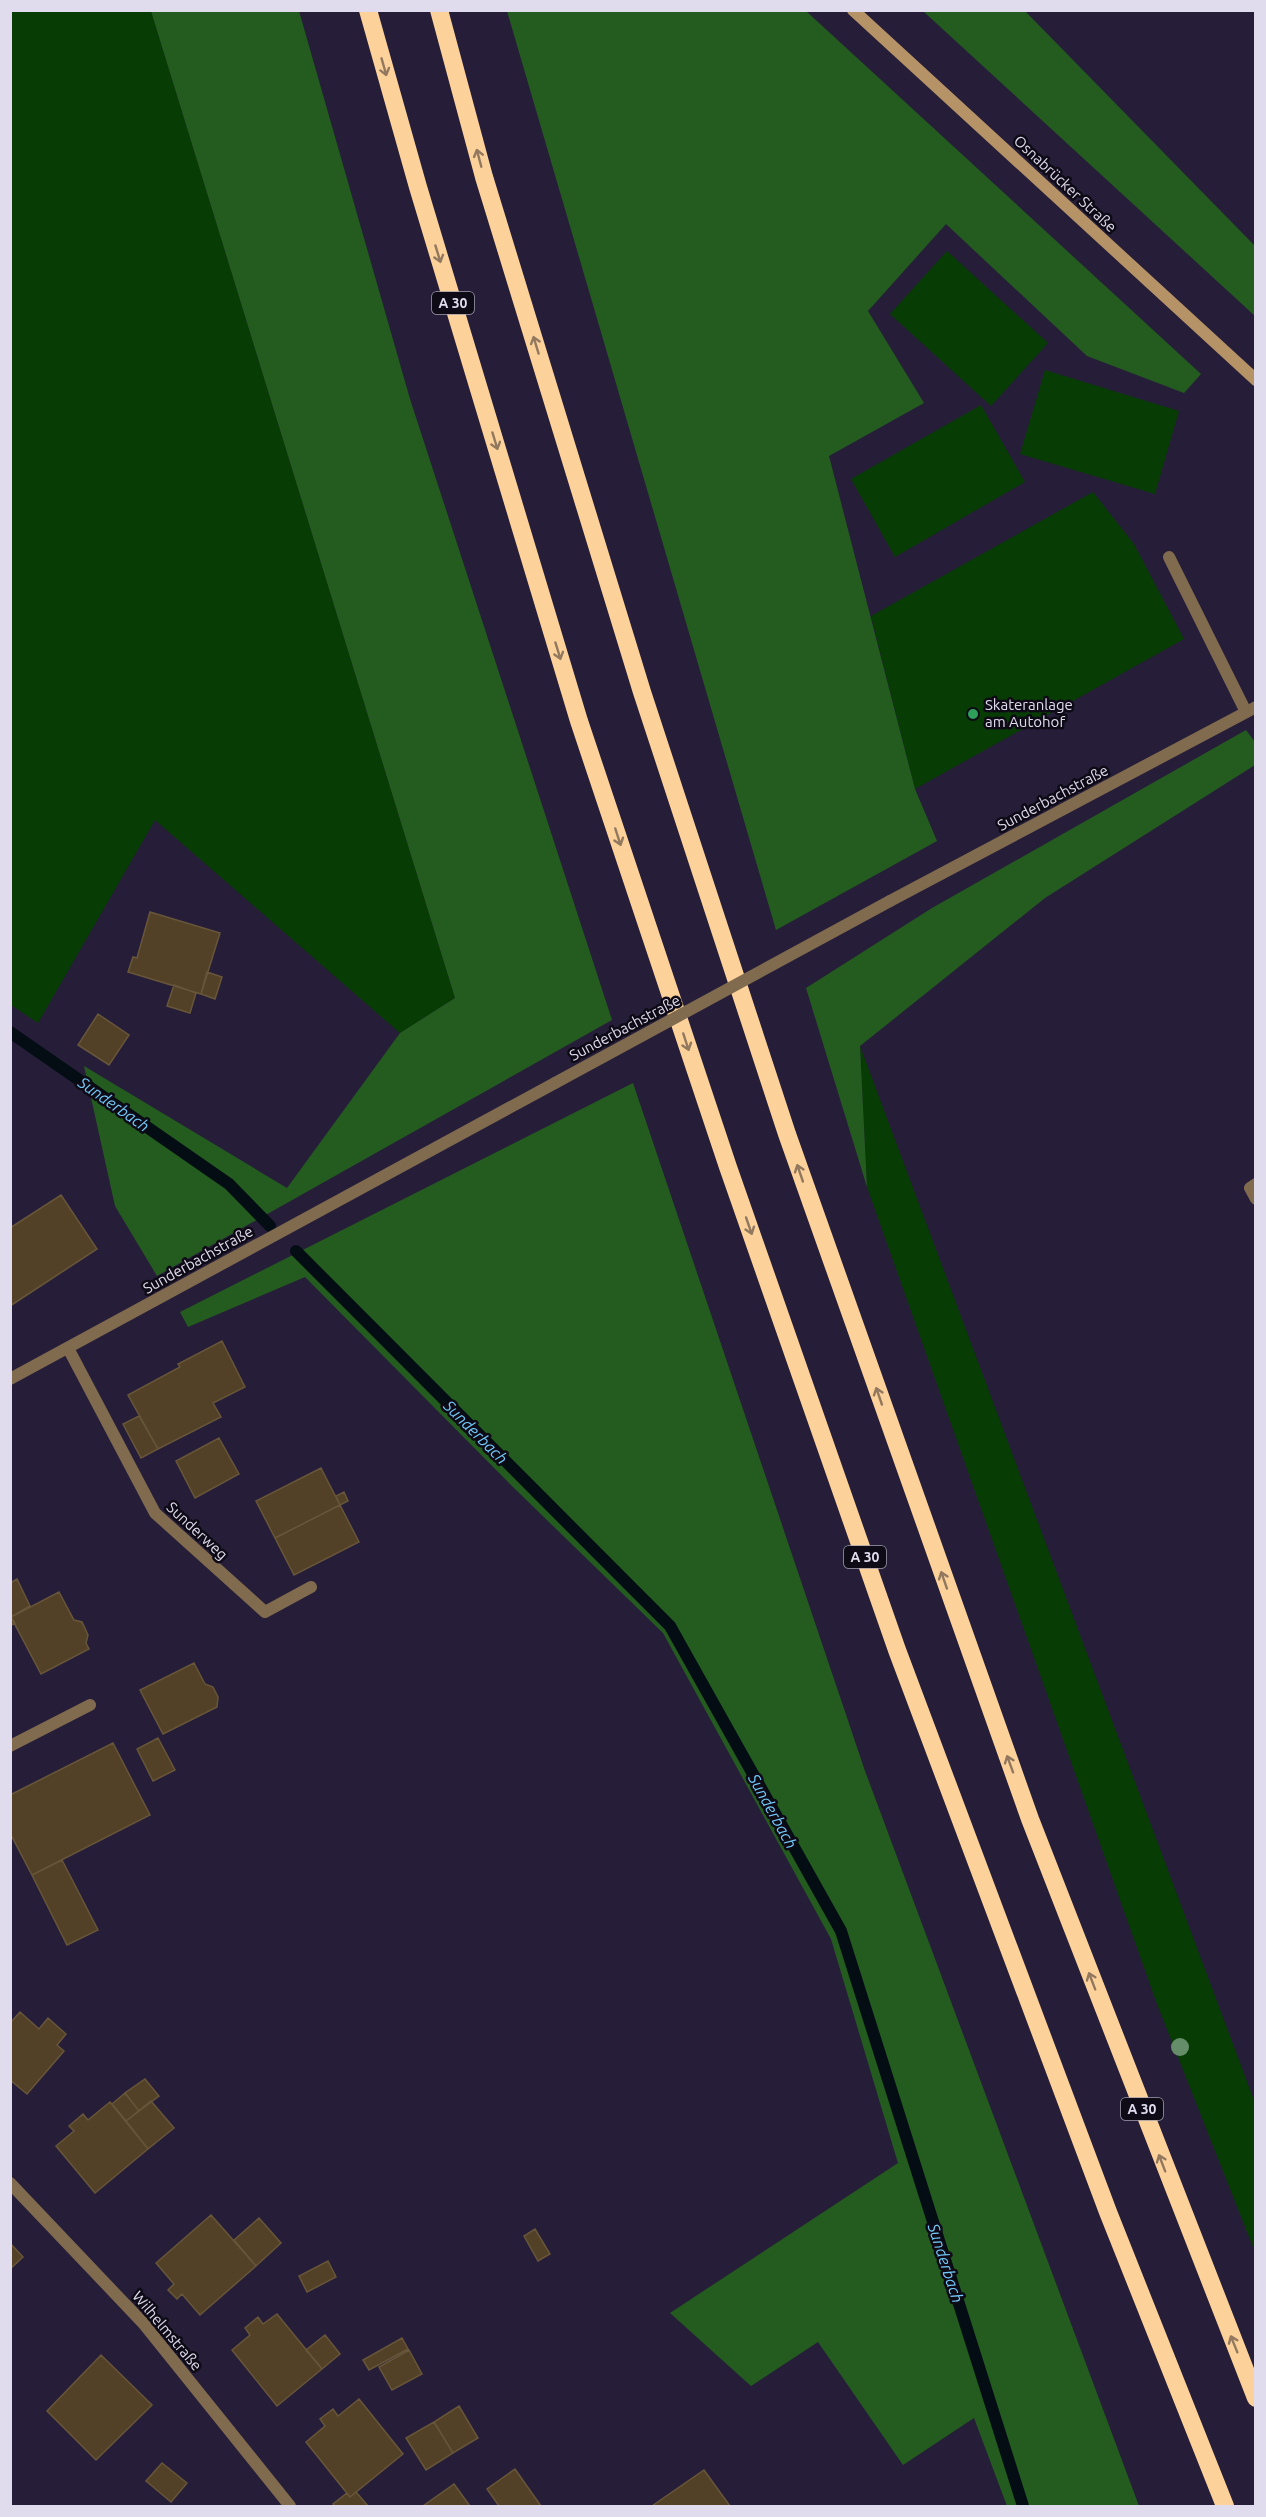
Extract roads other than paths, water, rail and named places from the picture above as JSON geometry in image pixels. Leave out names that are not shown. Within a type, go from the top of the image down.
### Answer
[{"type":"highway","name":"A 30","points":[[368,10],[418,187],[579,721],[728,1167],[897,1650],[1108,2212],[1225,2506]]},
{"type":"highway","name":"A 30","points":[[439,10],[484,177],[638,681],[787,1134],[1030,1819],[1256,2398]]},
{"type":"main road","name":"Osnabrücker Straße","points":[[853,10],[1256,380]]},
{"type":"street","points":[[1169,557],[1251,709]]},
{"type":"street","name":"Sunderbachstraße","points":[[10,1379],[890,901],[1251,709]]},
{"type":"street","points":[[1256,1184],[1250,1188],[1256,1199]]},
{"type":"street","name":"Sunderweg","points":[[68,1348],[155,1513],[265,1612],[311,1587]]},
{"type":"street","points":[[10,1746],[90,1705]]},
{"type":"street","name":"Wilhelmstraße","points":[[10,2183],[143,2323],[290,2506]]},
{"type":"waterway","name":"Sunderbach","points":[[10,1032],[229,1184],[270,1226]]},
{"type":"waterway","name":"Sunderbach","points":[[296,1251],[670,1626],[841,1931],[1023,2506]]},
{"type":"place","name":"Skateranlage am Autohof","points":[[973,714]]}]
